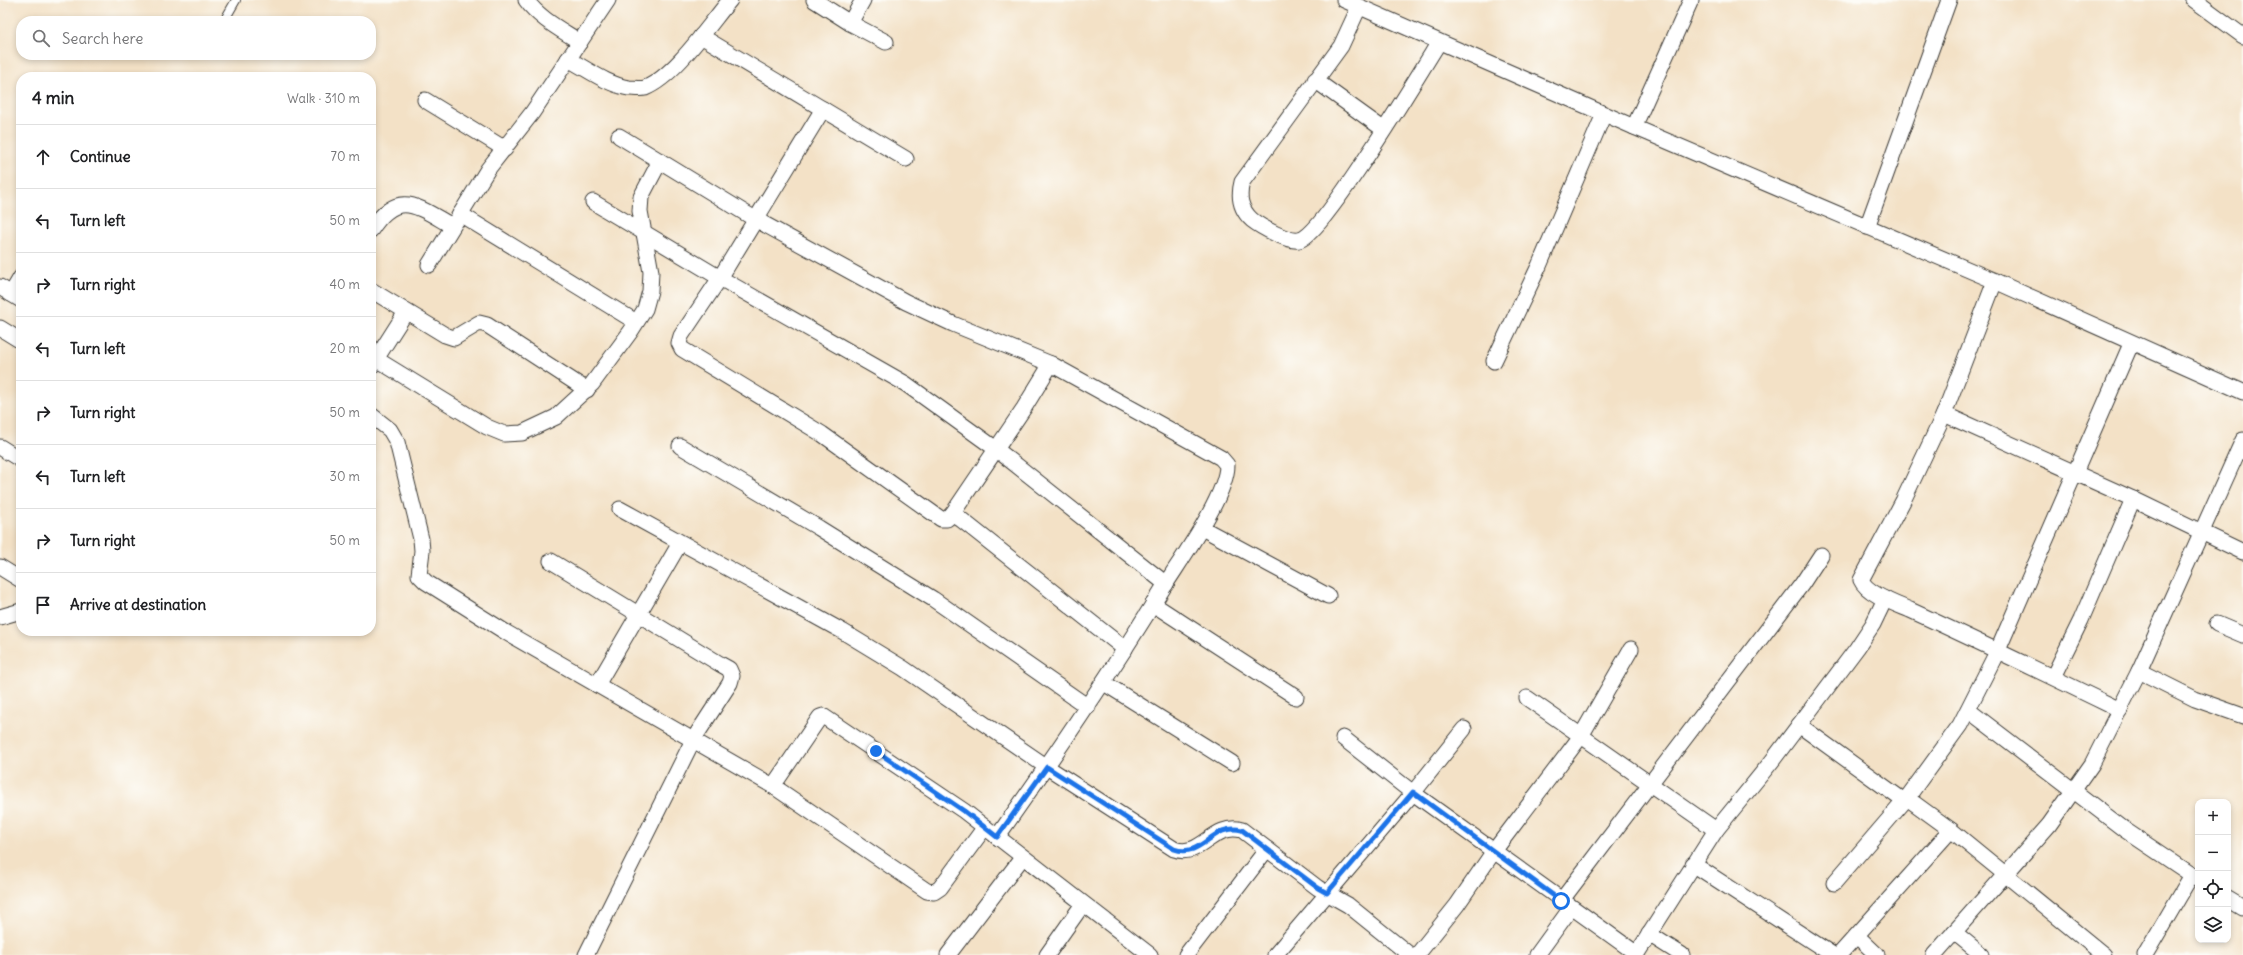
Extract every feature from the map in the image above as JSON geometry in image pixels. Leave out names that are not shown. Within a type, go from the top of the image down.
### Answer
[{"type":"street","points":[[526,0],[535,12],[547,22],[580,42]]},
{"type":"street","points":[[429,265],[488,169],[532,113],[608,0]]},
{"type":"street","points":[[568,59],[615,84],[629,88],[644,88],[657,80],[677,63],[730,0]]},
{"type":"street","points":[[814,0],[850,23],[886,42]]},
{"type":"street","points":[[850,23],[863,0]]},
{"type":"street","points":[[1344,0],[1634,128],[1996,281],[2131,344],[2243,392]]},
{"type":"street","points":[[1634,128],[1691,0]]},
{"type":"street","points":[[1867,227],[1949,0]]},
{"type":"street","points":[[2194,0],[2243,36]]},
{"type":"street","points":[[1359,7],[1341,46],[1242,182],[1238,195],[1243,210],[1253,221],[1288,239],[1300,240],[1310,234],[1338,200],[1439,42]]},
{"type":"street","points":[[701,36],[906,159]]},
{"type":"street","points":[[1315,80],[1383,129]]},
{"type":"street","points":[[425,100],[505,149]]},
{"type":"street","points":[[823,109],[720,278],[681,336],[679,344],[682,350],[822,434],[933,515],[947,519],[953,514],[1051,364]]},
{"type":"street","points":[[1494,361],[1539,266],[1604,114]]},
{"type":"street","points":[[619,136],[755,219],[906,302],[953,324],[1051,364],[1221,458],[1227,465],[1227,473],[1202,528],[1104,683],[997,837]]},
{"type":"street","points":[[376,365],[487,427],[504,434],[522,433],[556,417],[587,390],[645,308],[650,291],[651,272],[640,211],[641,197],[660,161]]},
{"type":"street","points":[[593,202],[720,278],[906,384],[996,449],[1166,584]]},
{"type":"street","points":[[376,224],[388,210],[401,204],[413,205],[456,220],[636,322]]},
{"type":"street","points":[[1996,281],[1944,414],[1903,501],[1861,580],[1863,586],[1885,599],[1998,650],[2120,710]]},
{"type":"street","points":[[376,293],[445,335],[454,338],[479,323],[487,325],[587,390]]},
{"type":"street","points":[[376,358],[406,312]]},
{"type":"street","points":[[0,328],[16,338]]},
{"type":"street","points":[[1834,883],[1906,799],[1933,765],[1960,725],[1998,650],[2131,344]]},
{"type":"street","points":[[1944,414],[2075,475],[2133,499],[2243,552]]},
{"type":"street","points":[[376,419],[390,430],[397,442],[421,539],[422,551],[419,575],[426,582],[507,634],[773,786],[927,891],[934,892],[940,888],[985,827]]},
{"type":"street","points":[[1934,955],[2050,824],[2074,792],[2092,764],[2139,671],[2203,532],[2243,440]]},
{"type":"street","points":[[680,446],[820,528],[933,599],[1088,707]]},
{"type":"street","points":[[0,447],[16,457]]},
{"type":"street","points":[[2053,677],[2081,620],[2133,499]]},
{"type":"street","points":[[620,509],[842,631],[903,668],[1047,767],[1174,849],[1184,853],[1192,850],[1223,830],[1233,828],[1242,830],[1318,888],[1348,905],[1410,955]]},
{"type":"street","points":[[953,514],[1125,650]]},
{"type":"street","points":[[1202,528],[1328,596]]},
{"type":"street","points":[[597,685],[680,543]]},
{"type":"street","points":[[1537,955],[1566,905],[1650,783],[1821,555]]},
{"type":"street","points":[[551,561],[725,666],[732,676],[730,683],[693,740],[586,955]]},
{"type":"street","points":[[0,567],[16,577]]},
{"type":"street","points":[[1343,738],[1413,792],[1636,955],[1716,830],[1799,725],[1857,648],[1885,599]]},
{"type":"street","points":[[1153,604],[1296,696]]},
{"type":"street","points":[[0,618],[16,613]]},
{"type":"street","points":[[2217,624],[2243,635]]},
{"type":"street","points":[[1417,955],[1457,905],[1494,851],[1581,736],[1631,649]]},
{"type":"street","points":[[2139,671],[2195,699],[2243,716]]},
{"type":"street","points":[[1104,683],[1232,763]]},
{"type":"street","points":[[1527,698],[1716,830]]},
{"type":"street","points":[[1968,710],[2125,830],[2195,877],[2145,955]]},
{"type":"street","points":[[773,786],[820,717],[824,716],[985,827],[1022,858],[1149,955]]},
{"type":"street","points":[[1799,725],[1951,830],[2004,875],[2104,955]]},
{"type":"street","points":[[1275,955],[1413,792],[1464,729]]},
{"type":"street","points":[[1839,955],[1951,830]]},
{"type":"street","points":[[1186,955],[1267,849]]},
{"type":"street","points":[[948,955],[1022,858]]},
{"type":"street","points":[[1694,864],[1833,955]]},
{"type":"street","points":[[2231,900],[2243,907]]},
{"type":"street","points":[[1047,955],[1084,904]]},
{"type":"street","points":[[1954,932],[1982,955]]},
{"type":"street","points":[[1649,934],[1682,955]]},
{"type":"street","points":[[1857,936],[1877,955]]},
{"type":"lane","points":[[227,16],[236,0]]},
{"type":"route","points":[[876,751],[964,811],[997,837],[1047,767],[1137,827],[1174,849],[1184,853],[1192,850],[1223,830],[1233,828],[1242,830],[1318,888],[1327,893],[1413,792],[1561,901]]}]
